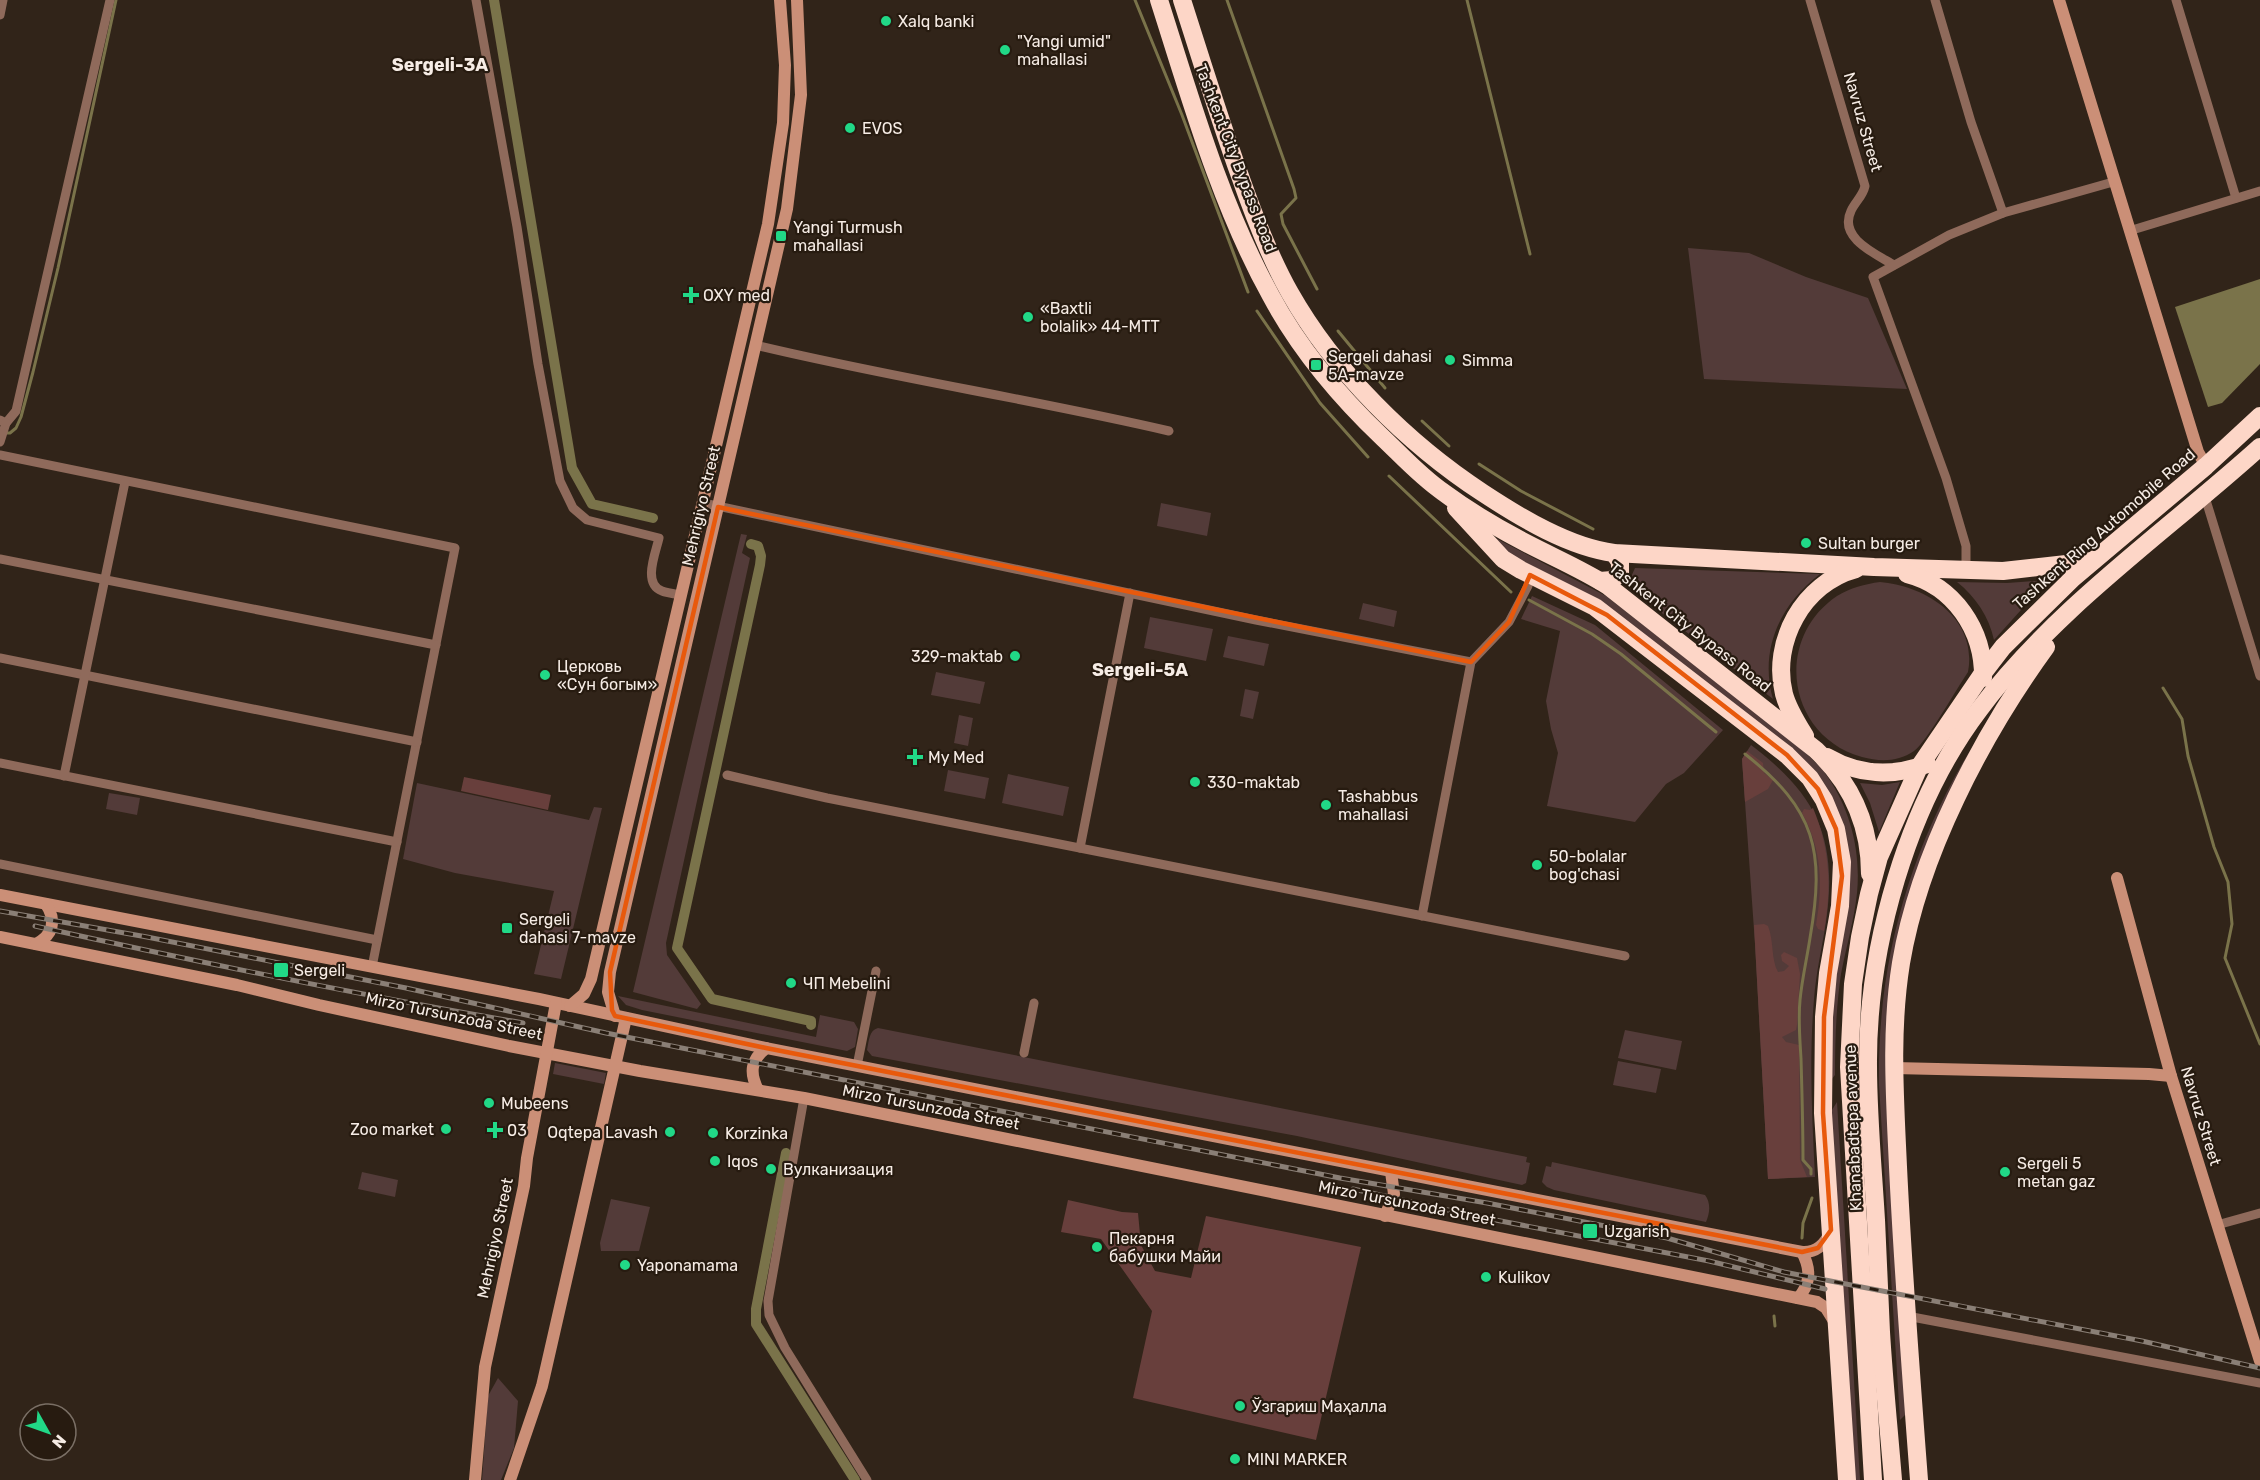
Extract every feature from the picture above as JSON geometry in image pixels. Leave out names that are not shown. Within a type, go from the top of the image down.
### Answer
[{"type":"highway","name":"Tashkent City Bypass Road","points":[[1159,0],[1191,99],[1242,236],[1271,297],[1294,335],[1344,399],[1395,450],[1441,491],[1505,531],[1600,581],[1627,599],[1816,750],[1843,765],[1863,771],[1895,772],[1919,767],[1951,752]]},
{"type":"highway","name":"Tashkent City Bypass Road","points":[[1182,0],[1247,196],[1274,262],[1300,310],[1330,353],[1357,385],[1428,451],[1494,500],[1573,542],[1588,548],[1614,553],[1874,567],[2003,571],[2093,561]]},
{"type":"highway","points":[[1191,99],[1200,90],[1212,92]]},
{"type":"highway","name":"Tashkent Ring Automobile Road","points":[[1919,767],[1983,673],[2034,615],[2093,561],[2206,466],[2260,416]]},
{"type":"highway","points":[[1951,752],[1978,710],[2044,636],[2090,592],[2205,497],[2260,447]]},
{"type":"highway","points":[[1441,491],[1496,552],[1511,565],[1581,599],[1607,615],[1787,755],[1810,778],[1824,800],[1838,836],[1842,876],[1824,1017],[1823,1113],[1847,1480]]},
{"type":"highway","points":[[1600,581],[1612,580],[1620,573],[1620,562],[1614,553]]},
{"type":"highway","name":"Tashkent City Bypass Road","points":[[1869,894],[1870,858],[1860,814],[1842,779],[1802,732],[1786,699],[1781,671],[1784,643],[1799,610],[1823,584],[1848,571],[1874,567],[1917,577],[1936,586],[1965,615],[1974,630],[1979,645],[1983,673],[1978,710]]},
{"type":"highway","points":[[1919,1480],[1902,1250],[1894,1068],[1895,1016],[1902,961],[1920,887],[1943,829],[1968,776],[2044,649],[2090,592]]},
{"type":"highway","name":"Khanabadtepa avenue","points":[[1893,1480],[1881,1333],[1868,1067],[1870,1019],[1882,933],[1897,876],[1920,816],[1951,752]]},
{"type":"highway","name":"Khanabadtepa avenue","points":[[1874,1480],[1849,1067],[1853,984],[1869,894],[1883,848],[1919,767]]},
{"type":"highway","points":[[1823,1113],[1849,1067]]},
{"type":"highway","points":[[1891,1450],[1914,1410]]},
{"type":"main road","name":"Mehrigiyo Street","points":[[570,1006],[584,994],[591,979],[766,233],[779,155],[783,114],[785,65],[780,0]]},
{"type":"main road","name":"Mehrigiyo Street","points":[[510,1480],[542,1386],[616,1066],[620,1017],[608,992],[610,972],[781,236],[795,156],[801,94],[797,0]]},
{"type":"main road","points":[[2060,0],[2198,452],[2206,466]]},
{"type":"main road","name":"Navruz Street","points":[[2117,878],[2171,1076],[2260,1361]]},
{"type":"main road","name":"Mirzo Tursunzoda Street","points":[[0,895],[556,1003],[766,1048],[1802,1252]]},
{"type":"main road","points":[[36,944],[46,938],[53,924],[52,913],[46,904]]},
{"type":"main road","name":"Mirzo Tursunzoda Street","points":[[0,937],[237,985],[433,1030],[546,1053],[804,1098],[1798,1298],[1816,1302],[1826,1308],[1838,1333]]},
{"type":"main road","name":"Mehrigiyo Street","points":[[475,1480],[485,1367],[524,1186],[527,1158],[556,1003]]},
{"type":"main road","points":[[758,1089],[752,1077],[752,1064],[758,1054],[766,1048]]},
{"type":"main road","points":[[1894,1068],[2171,1076]]},
{"type":"main road","points":[[1385,1216],[1394,1194],[1391,1172]]},
{"type":"main road","points":[[1798,1298],[1806,1288],[1809,1276],[1802,1252],[1811,1252],[1825,1243],[1831,1230]]},
{"type":"street","points":[[0,15],[3,0]]},
{"type":"street","points":[[0,441],[3,423],[16,411],[110,0]]},
{"type":"street","points":[[476,0],[560,481],[573,508],[587,520],[659,538],[651,576],[655,587],[660,591],[681,595]]},
{"type":"street","name":"Navruz Street","points":[[1810,0],[1865,186],[1864,192],[1850,212],[1848,223],[1852,235],[1860,244],[1894,265]]},
{"type":"street","points":[[1935,0],[1971,122],[2003,213]]},
{"type":"street","points":[[2176,0],[2236,198]]},
{"type":"street","points":[[1966,570],[1966,546],[1946,478],[1873,277],[1949,235],[2003,213],[2114,182]]},
{"type":"street","points":[[2129,231],[2260,191]]},
{"type":"street","points":[[755,345],[1085,411],[1168,431]]},
{"type":"street","points":[[0,455],[455,548],[372,967]]},
{"type":"street","points":[[64,776],[125,482]]},
{"type":"street","points":[[2205,497],[2260,676]]},
{"type":"street","points":[[703,503],[1471,662]]},
{"type":"street","points":[[0,559],[436,645]]},
{"type":"street","points":[[1422,916],[1471,662],[1509,621],[1527,586],[1530,575]]},
{"type":"street","points":[[1080,848],[1130,593]]},
{"type":"street","points":[[0,658],[417,742]]},
{"type":"street","points":[[0,763],[397,842]]},
{"type":"street","points":[[727,775],[827,798],[1625,956]]},
{"type":"street","points":[[0,864],[378,940]]},
{"type":"street","points":[[857,1066],[876,971]]},
{"type":"street","points":[[1024,1053],[1034,1003]]},
{"type":"street","points":[[804,1098],[768,1301],[769,1315],[785,1348],[867,1480]]},
{"type":"street","points":[[2217,1225],[2260,1213]]},
{"type":"street","points":[[1907,1316],[2260,1383]]},
{"type":"highlighted area","points":[[718,507],[1471,662],[1509,622],[1530,575],[1607,615],[1787,755],[1818,789],[1836,829],[1842,876],[1824,1017],[1823,1113],[1831,1230],[1818,1248],[1802,1252],[1714,1236],[766,1048],[615,1016],[612,1010],[610,972]]},
{"type":"shaded area","points":[[1688,248],[1749,253],[1806,277],[1868,298],[1907,389],[1704,379]]},
{"type":"shaded area","points":[[2260,279],[2260,364],[2222,403],[2208,407],[2175,307]]},
{"type":"shaded area","points":[[1161,503],[1211,513],[1207,536],[1157,526]]},
{"type":"shaded area","points":[[1486,533],[1606,596],[1792,741],[1827,776],[1848,817],[1856,847],[1858,878],[1854,914],[1839,987],[1835,1075],[1828,1084],[1832,1000],[1848,903],[1820,780],[1521,564]]},
{"type":"shaded area","points":[[741,534],[747,535],[742,553],[750,558],[666,943],[667,955],[701,1004],[697,1009],[633,992]]},
{"type":"shaded area","points":[[1635,568],[1820,574],[1794,599],[1776,629],[1769,663],[1769,681],[1773,699],[1623,583],[1631,577]]},
{"type":"shaded area","points":[[2048,580],[1994,640],[1981,608],[1957,582],[2007,583]]},
{"type":"shaded area","points":[[1880,582],[1915,590],[1931,598],[1945,609],[1957,621],[1965,636],[1969,653],[1968,672],[1926,738],[1908,755],[1889,760],[1862,757],[1837,746],[1817,729],[1804,708],[1797,685],[1797,660],[1803,636],[1817,614],[1842,593]]},
{"type":"shaded area","points":[[1532,596],[1595,625],[1723,730],[1684,773],[1666,784],[1635,822],[1547,806],[1558,753],[1546,701],[1560,631],[1521,619]]},
{"type":"shaded area","points":[[1363,603],[1397,611],[1394,627],[1359,619]]},
{"type":"shaded area","points":[[1150,617],[1213,629],[1206,661],[1144,648]]},
{"type":"shaded area","points":[[1228,636],[1269,644],[1264,666],[1223,657]]},
{"type":"shaded area","points":[[936,672],[985,682],[980,704],[931,695]]},
{"type":"shaded area","points":[[1245,689],[1259,692],[1253,719],[1240,716]]},
{"type":"shaded area","points":[[959,715],[973,718],[968,746],[954,743]]},
{"type":"shaded area","points":[[1974,744],[1899,939],[1908,1412],[1900,1420],[1879,1085],[1884,995],[1901,908],[1915,866],[1931,824]]},
{"type":"shaded area","points":[[1751,745],[1792,782],[1807,801],[1818,821],[1829,866],[1826,922],[1812,1021],[1811,1088],[1815,1177],[1768,1179],[1742,759]]},
{"type":"shaded area","points":[[1747,751],[1763,763],[1764,773],[1773,780],[1768,789],[1745,802],[1742,759]]},
{"type":"shaded area","points":[[948,770],[989,778],[985,799],[944,791]]},
{"type":"shaded area","points":[[1008,774],[1069,787],[1063,816],[1002,803]]},
{"type":"shaded area","points":[[464,777],[551,795],[548,810],[461,791]]},
{"type":"shaded area","points":[[1900,782],[1879,832],[1870,803],[1860,783],[1882,785]]},
{"type":"shaded area","points":[[417,783],[589,820],[594,807],[602,808],[561,979],[534,974],[554,891],[455,873],[403,859]]},
{"type":"shaded area","points":[[109,793],[140,798],[137,815],[106,809]]},
{"type":"shaded area","points":[[1813,808],[1823,838],[1828,869],[1828,900],[1824,931],[1818,929],[1816,925],[1820,896],[1817,854],[1814,840],[1802,813],[1804,809]]},
{"type":"shaded area","points":[[1754,925],[1768,926],[1770,932],[1774,962],[1778,972],[1784,971],[1789,966],[1782,961],[1781,955],[1784,952],[1797,958],[1800,974],[1796,1030],[1782,1037],[1786,1042],[1799,1045],[1800,1160],[1807,1177],[1768,1179]]},
{"type":"shaded area","points":[[618,996],[816,1037],[820,1015],[854,1022],[858,1029],[855,1047],[847,1051],[642,1010],[626,1005]]},
{"type":"shaded area","points":[[878,1028],[1527,1157],[1526,1162],[1530,1163],[1526,1183],[1522,1185],[1297,1136],[872,1056],[867,1050],[869,1040],[871,1033]]},
{"type":"shaded area","points":[[1625,1030],[1682,1041],[1676,1070],[1618,1058]]},
{"type":"shaded area","points":[[1618,1061],[1661,1069],[1656,1093],[1613,1085]]},
{"type":"shaded area","points":[[555,1063],[606,1073],[604,1084],[553,1074]]},
{"type":"shaded area","points":[[1837,1102],[1860,1480],[1853,1480],[1830,1113]]},
{"type":"shaded area","points":[[1552,1162],[1705,1195],[1709,1205],[1706,1222],[1554,1190],[1542,1182],[1546,1166],[1551,1167]]},
{"type":"shaded area","points":[[362,1172],[398,1180],[395,1197],[358,1189]]},
{"type":"shaded area","points":[[611,1199],[650,1207],[639,1251],[601,1251],[600,1243]]},
{"type":"shaded area","points":[[1068,1200],[1122,1212],[1138,1213],[1141,1245],[1155,1271],[1191,1278],[1206,1216],[1361,1247],[1316,1440],[1133,1398],[1152,1311],[1101,1239],[1061,1232]]},
{"type":"shaded area","points":[[498,1378],[518,1401],[514,1448],[501,1480],[482,1480],[488,1396]]},
{"type":"waterway","points":[[6,433],[16,428],[21,417],[33,372],[116,0]]},
{"type":"waterway","points":[[494,0],[572,468],[592,504],[653,518]]},
{"type":"waterway","points":[[1135,0],[1182,115],[1248,292]]},
{"type":"waterway","points":[[1227,0],[1294,189],[1296,198],[1281,214],[1283,224],[1317,289]]},
{"type":"waterway","points":[[1467,0],[1530,254]]},
{"type":"waterway","points":[[1257,311],[1320,403],[1368,457]]},
{"type":"waterway","points":[[1338,331],[1385,388]]},
{"type":"waterway","points":[[1422,421],[1449,446]]},
{"type":"waterway","points":[[1479,464],[1521,491],[1593,529]]},
{"type":"waterway","points":[[1389,476],[1511,592]]},
{"type":"waterway","points":[[751,544],[758,546],[761,556],[760,565],[677,948],[712,999],[811,1021],[811,1025]]},
{"type":"waterway","points":[[1529,600],[1592,634],[1621,654],[1716,732]]},
{"type":"waterway","points":[[2163,688],[2182,719],[2188,756],[2214,847],[2228,882],[2232,924],[2225,958],[2260,1044]]},
{"type":"waterway","points":[[1745,754],[1769,774],[1801,814],[1810,834],[1815,856],[1814,907],[1799,1015],[1803,1160],[1811,1169],[1811,1174]]},
{"type":"waterway","points":[[786,1153],[756,1309],[756,1324],[855,1480]]},
{"type":"waterway","points":[[1802,1238],[1803,1223],[1812,1198]]},
{"type":"waterway","points":[[1774,1316],[1775,1326]]},
{"type":"railway","points":[[0,911],[147,937],[406,988],[606,1033],[1340,1178],[1487,1203],[1667,1238],[1784,1272],[2142,1341],[2260,1368]]},
{"type":"railway","points":[[35,926],[279,978],[523,1023]]},
{"type":"railway","points":[[1353,1189],[1480,1217],[1709,1261],[1825,1289]]},
{"type":"place","name":"Xalq banki","points":[[886,21]]},
{"type":"place","name":"\"Yangi umid\" mahallasi","points":[[1005,50]]},
{"type":"place","name":"EVOS","points":[[850,128]]},
{"type":"place","name":"Yangi Turmush mahallasi","points":[[781,236]]},
{"type":"place","name":"OXY med","points":[[691,295]]},
{"type":"place","name":"«Baxtli bolalik» 44-MTT","points":[[1028,317]]},
{"type":"place","name":"Simma","points":[[1450,360]]},
{"type":"place","name":"Sergeli dahasi 5A-mavze","points":[[1316,365]]},
{"type":"place","name":"Sultan burger","points":[[1806,543]]},
{"type":"place","name":"329-maktab","points":[[1015,656]]},
{"type":"place","name":"Церковь «Сун богым»","points":[[545,675]]},
{"type":"place","name":"My Med","points":[[915,757]]},
{"type":"place","name":"330-maktab","points":[[1195,782]]},
{"type":"place","name":"Tashabbus mahallasi","points":[[1326,805]]},
{"type":"place","name":"50-bolalar bog'chasi","points":[[1537,865]]},
{"type":"place","name":"Sergeli dahasi 7-mavze","points":[[507,928]]},
{"type":"place","name":"Sergeli","points":[[281,970]]},
{"type":"place","name":"ЧП Mebelini","points":[[791,983]]},
{"type":"place","name":"Mubeens","points":[[489,1103]]},
{"type":"place","name":"Zoo market","points":[[446,1129]]},
{"type":"place","name":"03","points":[[495,1130]]},
{"type":"place","name":"Oqtepa Lavash","points":[[670,1132]]},
{"type":"place","name":"Korzinka","points":[[713,1133]]},
{"type":"place","name":"Iqos","points":[[715,1161]]},
{"type":"place","name":"Вулканизация","points":[[771,1169]]},
{"type":"place","name":"Sergeli 5 metan gaz","points":[[2005,1172]]},
{"type":"place","name":"Uzgarish","points":[[1590,1231]]},
{"type":"place","name":"Пекарня бабушки Майи","points":[[1097,1247]]},
{"type":"place","name":"Yaponamama","points":[[625,1265]]},
{"type":"place","name":"Kulikov","points":[[1486,1277]]},
{"type":"place","name":"Ўзгариш Маҳалла","points":[[1240,1406]]},
{"type":"place","name":"MINI MARKER","points":[[1235,1459]]},
{"type":"district","name":"Sergeli-3A","points":[[440,65]]},
{"type":"district","name":"Sergeli-5A","points":[[1140,670]]}]
